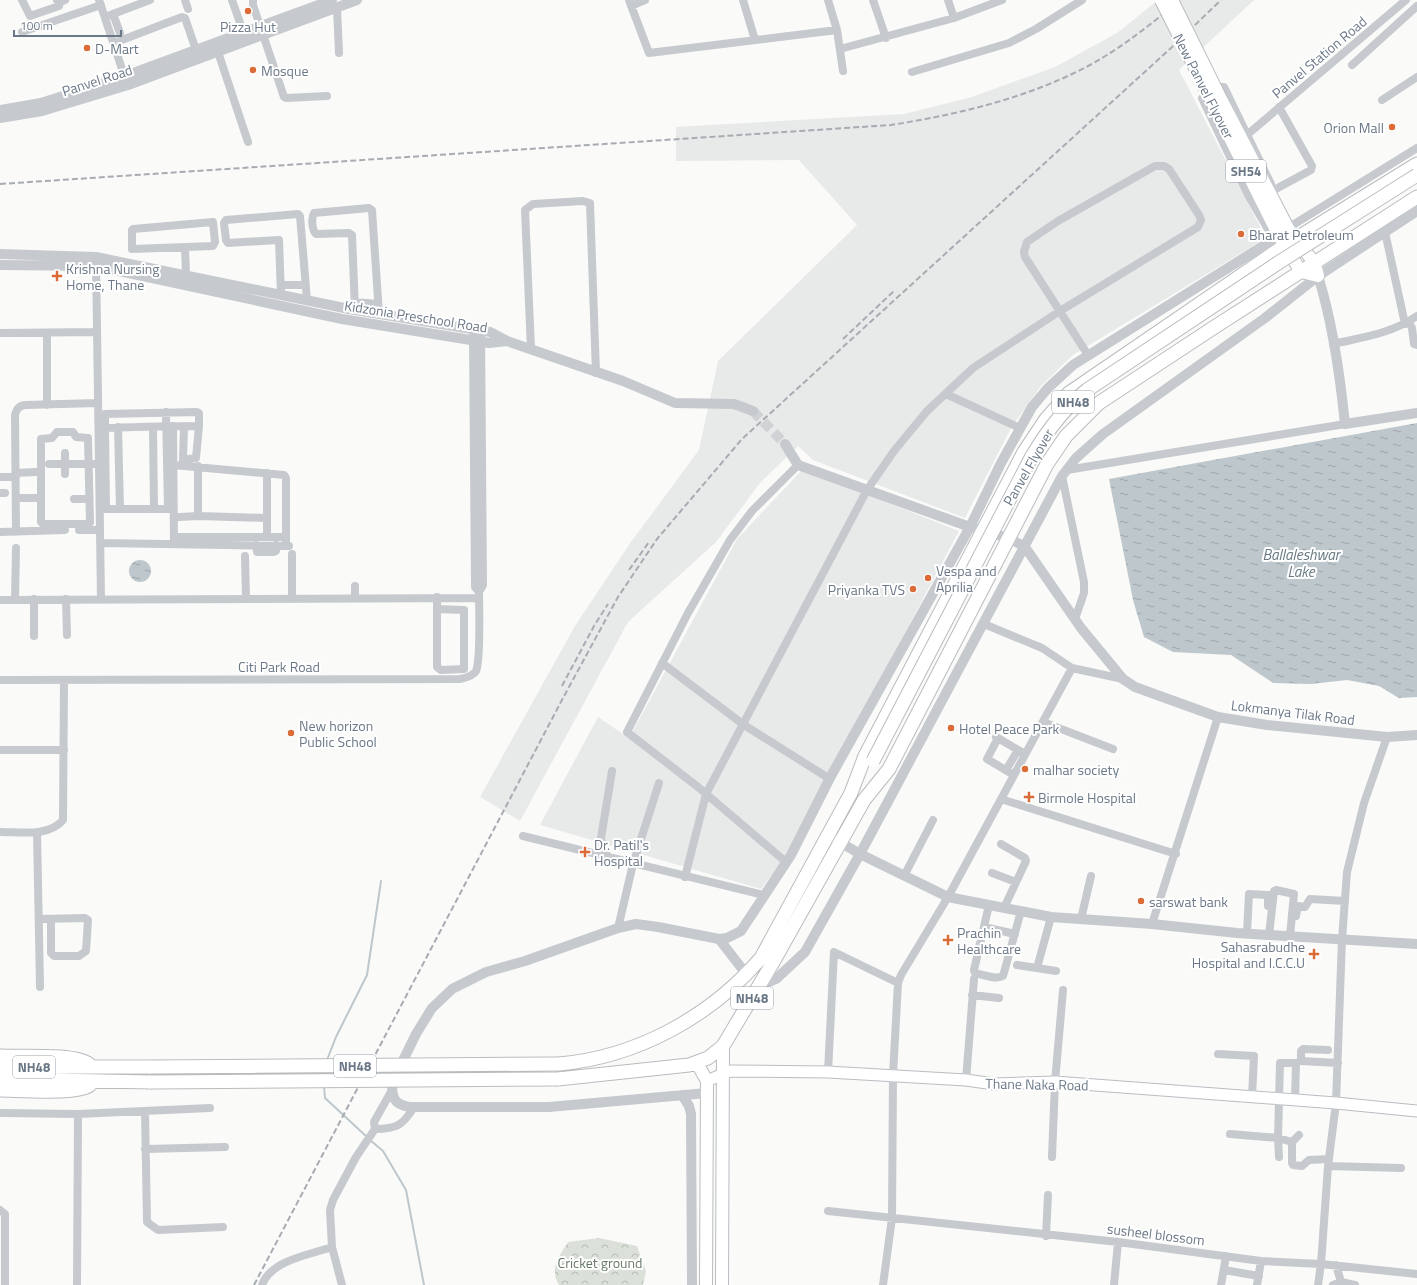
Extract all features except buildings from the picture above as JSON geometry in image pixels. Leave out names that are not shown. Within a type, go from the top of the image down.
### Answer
[{"type":"highway","points":[[851,793],[865,756],[983,531],[1035,435],[1046,419],[1070,393],[1287,237],[1318,226],[1417,164]]},
{"type":"highway","name":"Panvel Flyover","points":[[864,800],[877,763],[1032,456],[1052,424],[1087,390],[1281,261],[1417,175]]},
{"type":"highway","name":"Panvel Flyover","points":[[851,793],[877,763],[1039,460],[1058,430],[1070,417],[1092,397],[1303,257],[1417,186]]},
{"type":"highway","points":[[864,800],[889,769],[1056,451],[1087,413],[1098,403],[1301,272],[1316,270],[1417,197]]},
{"type":"highway","name":"NH48","points":[[0,1080],[69,1074],[94,1068],[559,1064],[593,1060],[612,1054],[671,1030],[721,998],[747,975],[761,958],[851,793]]},
{"type":"highway","name":"NH48","points":[[0,1066],[69,1074],[94,1081],[151,1082],[558,1079],[689,1065],[708,1058],[723,1046],[763,979],[864,800]]},
{"type":"highway","points":[[0,1056],[69,1058],[85,1060],[94,1068]]},
{"type":"highway","points":[[0,1090],[69,1091],[87,1088],[94,1081]]},
{"type":"main road","name":"New Panvel Flyover","points":[[1161,0],[1218,103],[1287,237]]},
{"type":"main road","name":"New Panvel Flyover","points":[[1172,0],[1218,103]]},
{"type":"main road","name":"SH54","points":[[1287,237],[1316,270]]},
{"type":"main road","name":"SH54","points":[[1287,237],[1301,272]]},
{"type":"main road","points":[[722,1285],[723,1046]]},
{"type":"main road","points":[[689,1065],[698,1065],[707,1087],[706,1285]]},
{"type":"main road","name":"Thane Naka Road","points":[[707,1087],[723,1073],[730,1071],[828,1072],[966,1080],[994,1084],[1055,1082],[1336,1103],[1417,1111]]},
{"type":"street","points":[[22,0],[27,14],[30,16],[60,2],[63,18]]},
{"type":"street","points":[[105,17],[150,0]]},
{"type":"street","points":[[185,0],[188,9]]},
{"type":"street","points":[[232,0],[245,37]]},
{"type":"street","points":[[253,0],[253,5],[284,97],[327,96]]},
{"type":"street","name":"Panvel Road","points":[[0,110],[41,102],[126,81],[196,50],[245,37],[335,4],[358,0]]},
{"type":"street","points":[[645,0],[630,3],[649,53],[837,30]]},
{"type":"street","points":[[743,0],[755,40]]},
{"type":"street","points":[[828,0],[837,30],[843,71]]},
{"type":"street","points":[[873,0],[886,38]]},
{"type":"street","points":[[948,0],[954,18]]},
{"type":"street","points":[[840,49],[886,38],[954,18],[1002,0]]},
{"type":"street","points":[[912,72],[1009,43],[1036,30],[1082,0]]},
{"type":"street","name":"Panvel Station Road","points":[[1248,134],[1406,0]]},
{"type":"street","points":[[22,32],[63,18],[100,2],[126,81]]},
{"type":"street","points":[[335,4],[339,53]]},
{"type":"street","points":[[1342,55],[1353,67],[1417,6]]},
{"type":"street","points":[[113,14],[120,33]]},
{"type":"street","points":[[114,43],[182,17],[185,18],[196,50]]},
{"type":"street","name":"Panvel Road","points":[[0,118],[42,111],[126,81],[218,52],[245,37]]},
{"type":"street","points":[[218,52],[248,142]]},
{"type":"street","points":[[1382,100],[1417,77]]},
{"type":"street","points":[[1219,87],[1224,87],[1274,190],[1287,237],[1248,195],[1202,98],[1219,87]]},
{"type":"street","points":[[1274,190],[1311,170],[1312,166],[1278,107]]},
{"type":"street","points":[[707,1087],[682,1096],[549,1107],[414,1107],[399,1105],[394,1100],[392,1083],[416,1034],[432,1008],[452,989],[486,972],[525,961],[618,928],[636,924],[719,939],[727,938],[741,931],[786,862],[830,779],[970,527],[1020,428],[1032,407],[1048,388],[1073,364],[1287,237],[1417,148]]},
{"type":"street","points":[[1318,226],[1326,213],[1417,159]]},
{"type":"street","points":[[685,877],[706,794],[744,725],[867,490],[894,451],[927,411],[973,368],[1060,311],[1164,248],[1200,224],[1199,215],[1169,169],[1164,166],[1155,166],[1058,222],[1028,242],[1024,252],[1025,257],[1060,311],[1088,355]]},
{"type":"street","points":[[531,349],[526,210],[533,204],[583,201],[590,203],[601,374]]},
{"type":"street","points":[[355,306],[352,235],[349,233],[316,234],[313,231],[312,216],[314,213],[369,208],[372,210],[378,309]]},
{"type":"street","points":[[1337,256],[1385,232],[1417,211]]},
{"type":"street","points":[[306,285],[281,290],[280,240],[228,243],[226,240],[224,222],[226,220],[298,214],[300,216],[306,285],[307,300]]},
{"type":"street","points":[[132,249],[213,246],[215,242],[213,222],[133,229],[132,230],[132,249],[132,264]]},
{"type":"street","points":[[1385,232],[1407,323],[1415,330],[1414,344],[1417,345]]},
{"type":"street","points":[[185,248],[186,274]]},
{"type":"street","name":"Kidzonia Preschool Road","points":[[0,254],[132,264],[186,274],[342,319],[489,343],[507,341]]},
{"type":"street","points":[[96,261],[98,403],[102,428],[103,509],[100,530],[101,599]]},
{"type":"street","name":"Kidzonia Preschool Road","points":[[0,265],[96,261],[259,295],[281,290],[307,300],[378,309],[477,329],[490,332],[507,341]]},
{"type":"street","points":[[763,979],[769,982],[776,979],[805,952],[860,854],[1065,473],[1076,458],[1102,434],[1265,318],[1316,270],[1324,295],[1345,424]]},
{"type":"street","points":[[1333,344],[1388,332],[1407,323],[1417,316]]},
{"type":"street","points":[[0,600],[355,598],[479,595],[483,585],[478,481],[477,329]]},
{"type":"street","points":[[0,333],[97,332]]},
{"type":"street","points":[[47,333],[47,405]]},
{"type":"street","points":[[507,341],[618,379],[675,403],[734,404],[753,411]]},
{"type":"street","points":[[946,394],[1020,428]]},
{"type":"street","points":[[16,532],[16,409],[20,406],[98,403]]},
{"type":"street","points":[[166,412],[170,426],[173,464],[171,510]]},
{"type":"street","points":[[103,509],[99,464],[102,428],[105,414],[197,412],[199,413],[199,426],[196,458],[183,460],[184,426]]},
{"type":"street","points":[[1065,473],[1345,424],[1417,413]]},
{"type":"street","points":[[153,426],[154,509]]},
{"type":"street","points":[[170,426],[171,510],[175,539]]},
{"type":"street","points":[[102,428],[199,426]]},
{"type":"street","points":[[118,427],[120,509]]},
{"type":"street","points":[[52,527],[41,522],[41,439],[52,438],[57,432],[73,432],[76,437],[87,437],[90,523],[67,527]]},
{"type":"street","points":[[785,444],[798,465],[970,527],[1009,538],[1025,546]]},
{"type":"street","points":[[65,453],[65,474]]},
{"type":"street","points":[[49,464],[99,464]]},
{"type":"street","points":[[173,464],[284,475],[286,478],[287,543]]},
{"type":"street","points":[[175,539],[178,517],[178,471],[184,465]]},
{"type":"street","points":[[786,862],[706,794],[627,732],[688,613],[730,540],[752,511],[798,465]]},
{"type":"street","points":[[198,466],[198,516]]},
{"type":"street","points":[[0,477],[36,472]]},
{"type":"street","points":[[267,473],[267,537]]},
{"type":"street","points":[[1065,473],[1084,582],[1084,593],[1075,619]]},
{"type":"street","points":[[16,498],[36,498]]},
{"type":"street","points":[[74,499],[89,499]]},
{"type":"street","points":[[103,509],[171,510]]},
{"type":"street","points":[[178,517],[198,516],[267,518]]},
{"type":"street","points":[[0,532],[16,532],[52,527],[100,530]]},
{"type":"street","points":[[100,544],[175,539],[267,537],[287,543]]},
{"type":"street","points":[[175,539],[256,545],[276,545],[287,543]]},
{"type":"street","name":"Lokmanya Tilak Road","points":[[1025,546],[1075,619],[1123,679],[1135,687],[1218,717],[1267,726],[1387,737],[1417,736]]},
{"type":"street","points":[[15,600],[16,548]]},
{"type":"street","points":[[292,554],[292,598]]},
{"type":"street","points":[[245,556],[246,598]]},
{"type":"street","points":[[355,586],[355,598]]},
{"type":"street","name":"Citi Park Road","points":[[0,680],[460,679],[470,676],[476,671],[478,657],[479,595]]},
{"type":"street","points":[[437,597],[438,679]]},
{"type":"street","points":[[34,599],[34,636]]},
{"type":"street","points":[[66,599],[67,635]]},
{"type":"street","points":[[438,609],[462,610],[465,612],[464,669],[439,669]]},
{"type":"street","points":[[984,624],[1042,648],[1072,668],[1123,679]]},
{"type":"street","points":[[662,663],[744,725],[830,779]]},
{"type":"street","points":[[1006,770],[1043,722],[1072,668]]},
{"type":"street","points":[[0,832],[37,832],[53,829],[63,820],[64,680]]},
{"type":"street","points":[[1152,924],[1176,854],[1218,717]]},
{"type":"street","points":[[1043,722],[1113,749]]},
{"type":"street","points":[[1318,1285],[1336,1103],[1342,939],[1347,872],[1364,803],[1387,737]]},
{"type":"street","points":[[1014,775],[987,759],[997,738],[1021,752]]},
{"type":"street","points":[[0,750],[64,750]]},
{"type":"street","points":[[883,1285],[892,1218],[893,1075],[898,983],[901,975],[948,897],[1014,775],[1021,752]]},
{"type":"street","points":[[609,858],[602,848],[601,838],[612,771]]},
{"type":"street","points":[[618,928],[633,864],[659,783]]},
{"type":"street","points":[[1001,799],[1176,854]]},
{"type":"street","points":[[904,876],[933,820]]},
{"type":"street","points":[[37,832],[40,987]]},
{"type":"street","points":[[828,835],[860,854],[948,897],[1051,917],[1152,924],[1267,935],[1417,944]]},
{"type":"street","points":[[523,836],[685,877],[764,895]]},
{"type":"street","points":[[1001,844],[1025,858],[1026,861],[1004,908]]},
{"type":"street","points":[[992,873],[1016,882]]},
{"type":"street","points":[[1081,919],[1091,876]]},
{"type":"street","points":[[1267,935],[1274,891],[1276,890],[1294,894],[1293,936]]},
{"type":"street","points":[[1247,933],[1250,894],[1252,893],[1268,896],[1267,935]]},
{"type":"street","points":[[1293,936],[1298,906],[1305,907],[1310,899],[1345,901]]},
{"type":"street","points":[[989,905],[974,968],[976,974],[1002,977],[1021,911]]},
{"type":"street","points":[[1037,968],[1051,917]]},
{"type":"street","points":[[39,919],[85,918],[88,920],[86,950],[79,956],[54,956],[51,953],[51,919]]},
{"type":"street","points":[[984,927],[1015,934]]},
{"type":"street","points":[[719,939],[747,975]]},
{"type":"street","points":[[828,1072],[834,952],[898,983]]},
{"type":"street","points":[[1017,966],[1056,971]]},
{"type":"street","points":[[966,1080],[974,979]]},
{"type":"street","points":[[1052,1157],[1055,1082],[1063,990]]},
{"type":"street","points":[[972,995],[999,998]]},
{"type":"street","points":[[1328,1050],[1303,1049],[1301,1051],[1301,1061],[1338,1063]]},
{"type":"street","points":[[1218,1054],[1254,1056],[1252,1097]]},
{"type":"street","points":[[1279,1157],[1279,1064],[1295,1062],[1295,1100]]},
{"type":"street","points":[[342,1285],[332,1247],[330,1222],[332,1205],[356,1157],[374,1130],[374,1122],[392,1090]]},
{"type":"street","points":[[682,1096],[689,1106],[691,1114],[692,1285]]},
{"type":"street","points":[[374,1130],[386,1129],[405,1122],[414,1107]]},
{"type":"street","points":[[0,1113],[78,1114],[210,1108]]},
{"type":"street","points":[[144,1111],[147,1222],[158,1230],[223,1227]]},
{"type":"street","points":[[77,1285],[78,1114]]},
{"type":"street","points":[[1230,1134],[1278,1138],[1292,1142]]},
{"type":"street","points":[[1299,1135],[1292,1142],[1292,1163],[1294,1165],[1302,1166],[1309,1160],[1401,1168]]},
{"type":"street","points":[[145,1149],[225,1147]]},
{"type":"street","points":[[1046,1236],[1048,1195]]},
{"type":"street","points":[[0,1210],[5,1214],[5,1285]]},
{"type":"street","name":"susheel blossom","points":[[828,1211],[1046,1236],[1118,1242],[1261,1261],[1336,1265],[1417,1274]]},
{"type":"street","points":[[1115,1285],[1118,1242]]},
{"type":"street","points":[[262,1285],[265,1277],[279,1265],[332,1247]]},
{"type":"street","points":[[1221,1285],[1226,1256]]},
{"type":"street","points":[[1257,1285],[1261,1261]]},
{"type":"street","points":[[1336,1265],[1337,1284],[1355,1285]]},
{"type":"street","points":[[1224,1270],[1259,1276]]},
{"type":"shaded area","points":[[1158,0],[1254,0],[1179,70],[1266,238],[1073,355],[1041,386],[1011,428],[965,518],[813,460],[798,446],[760,483],[716,542],[628,622],[520,821],[480,797],[575,626],[631,542],[699,450],[718,361],[857,225],[799,160],[676,161],[676,127],[904,114],[972,97],[1055,67],[1117,33]]},
{"type":"shaded area","points":[[803,469],[959,531],[788,853],[761,889],[540,825],[598,717],[629,738],[737,539]]},
{"type":"green space","name":"Cricket ground","points":[[599,1238],[637,1246],[646,1271],[643,1285],[559,1285],[555,1274],[556,1263],[568,1242]]},
{"type":"water","name":"Ballaleshwar Lake","points":[[1417,423],[1417,697],[1399,698],[1379,686],[1347,680],[1311,684],[1273,683],[1231,655],[1173,652],[1144,637],[1133,600],[1109,479]]},
{"type":"water","points":[[140,560],[148,563],[151,571],[148,579],[140,582],[132,579],[129,571],[132,563]]},
{"type":"waterway","points":[[327,1060],[336,1037],[367,975],[381,881]]},
{"type":"waterway","points":[[324,1086],[325,1098],[367,1137]]},
{"type":"waterway","points":[[370,1140],[383,1151],[406,1190],[424,1285]]},
{"type":"tunnel","points":[[753,411],[785,444]]},
{"type":"railway","points":[[0,184],[891,125],[917,121],[968,110],[1018,96],[1066,77],[1090,65],[1114,50],[1181,0]]},
{"type":"railway","points":[[254,1285],[563,698],[618,597],[657,539],[742,439],[1171,48],[1221,0]]},
{"type":"railway","points":[[843,339],[894,291]]},
{"type":"railway","points":[[629,570],[649,542]]},
{"type":"railway","points":[[562,686],[594,626],[608,604]]},
{"type":"place","name":"Pizza Hut","points":[[248,11]]},
{"type":"place","name":"D-Mart","points":[[87,48]]},
{"type":"place","name":"Mosque","points":[[253,70]]},
{"type":"place","name":"Orion Mall","points":[[1392,127]]},
{"type":"place","name":"Bharat Petroleum","points":[[1241,234]]},
{"type":"place","name":"Krishna Nursing Home, Thane","points":[[57,276]]},
{"type":"place","name":"Vespa and Aprilia","points":[[928,578]]},
{"type":"place","name":"Priyanka TVS","points":[[913,589]]},
{"type":"place","name":"Hotel Peace Park","points":[[951,728]]},
{"type":"place","name":"New horizon Public School","points":[[291,733]]},
{"type":"place","name":"malhar society","points":[[1025,769]]},
{"type":"place","name":"Birmole Hospital","points":[[1029,797]]},
{"type":"place","name":"Dr. Patil's Hospital","points":[[585,852]]},
{"type":"place","name":"sarswat bank","points":[[1141,901]]},
{"type":"place","name":"Prachin Healthcare","points":[[948,940]]},
{"type":"place","name":"Sahasrabudhe Hospital and I.C.C.U","points":[[1314,954]]}]
